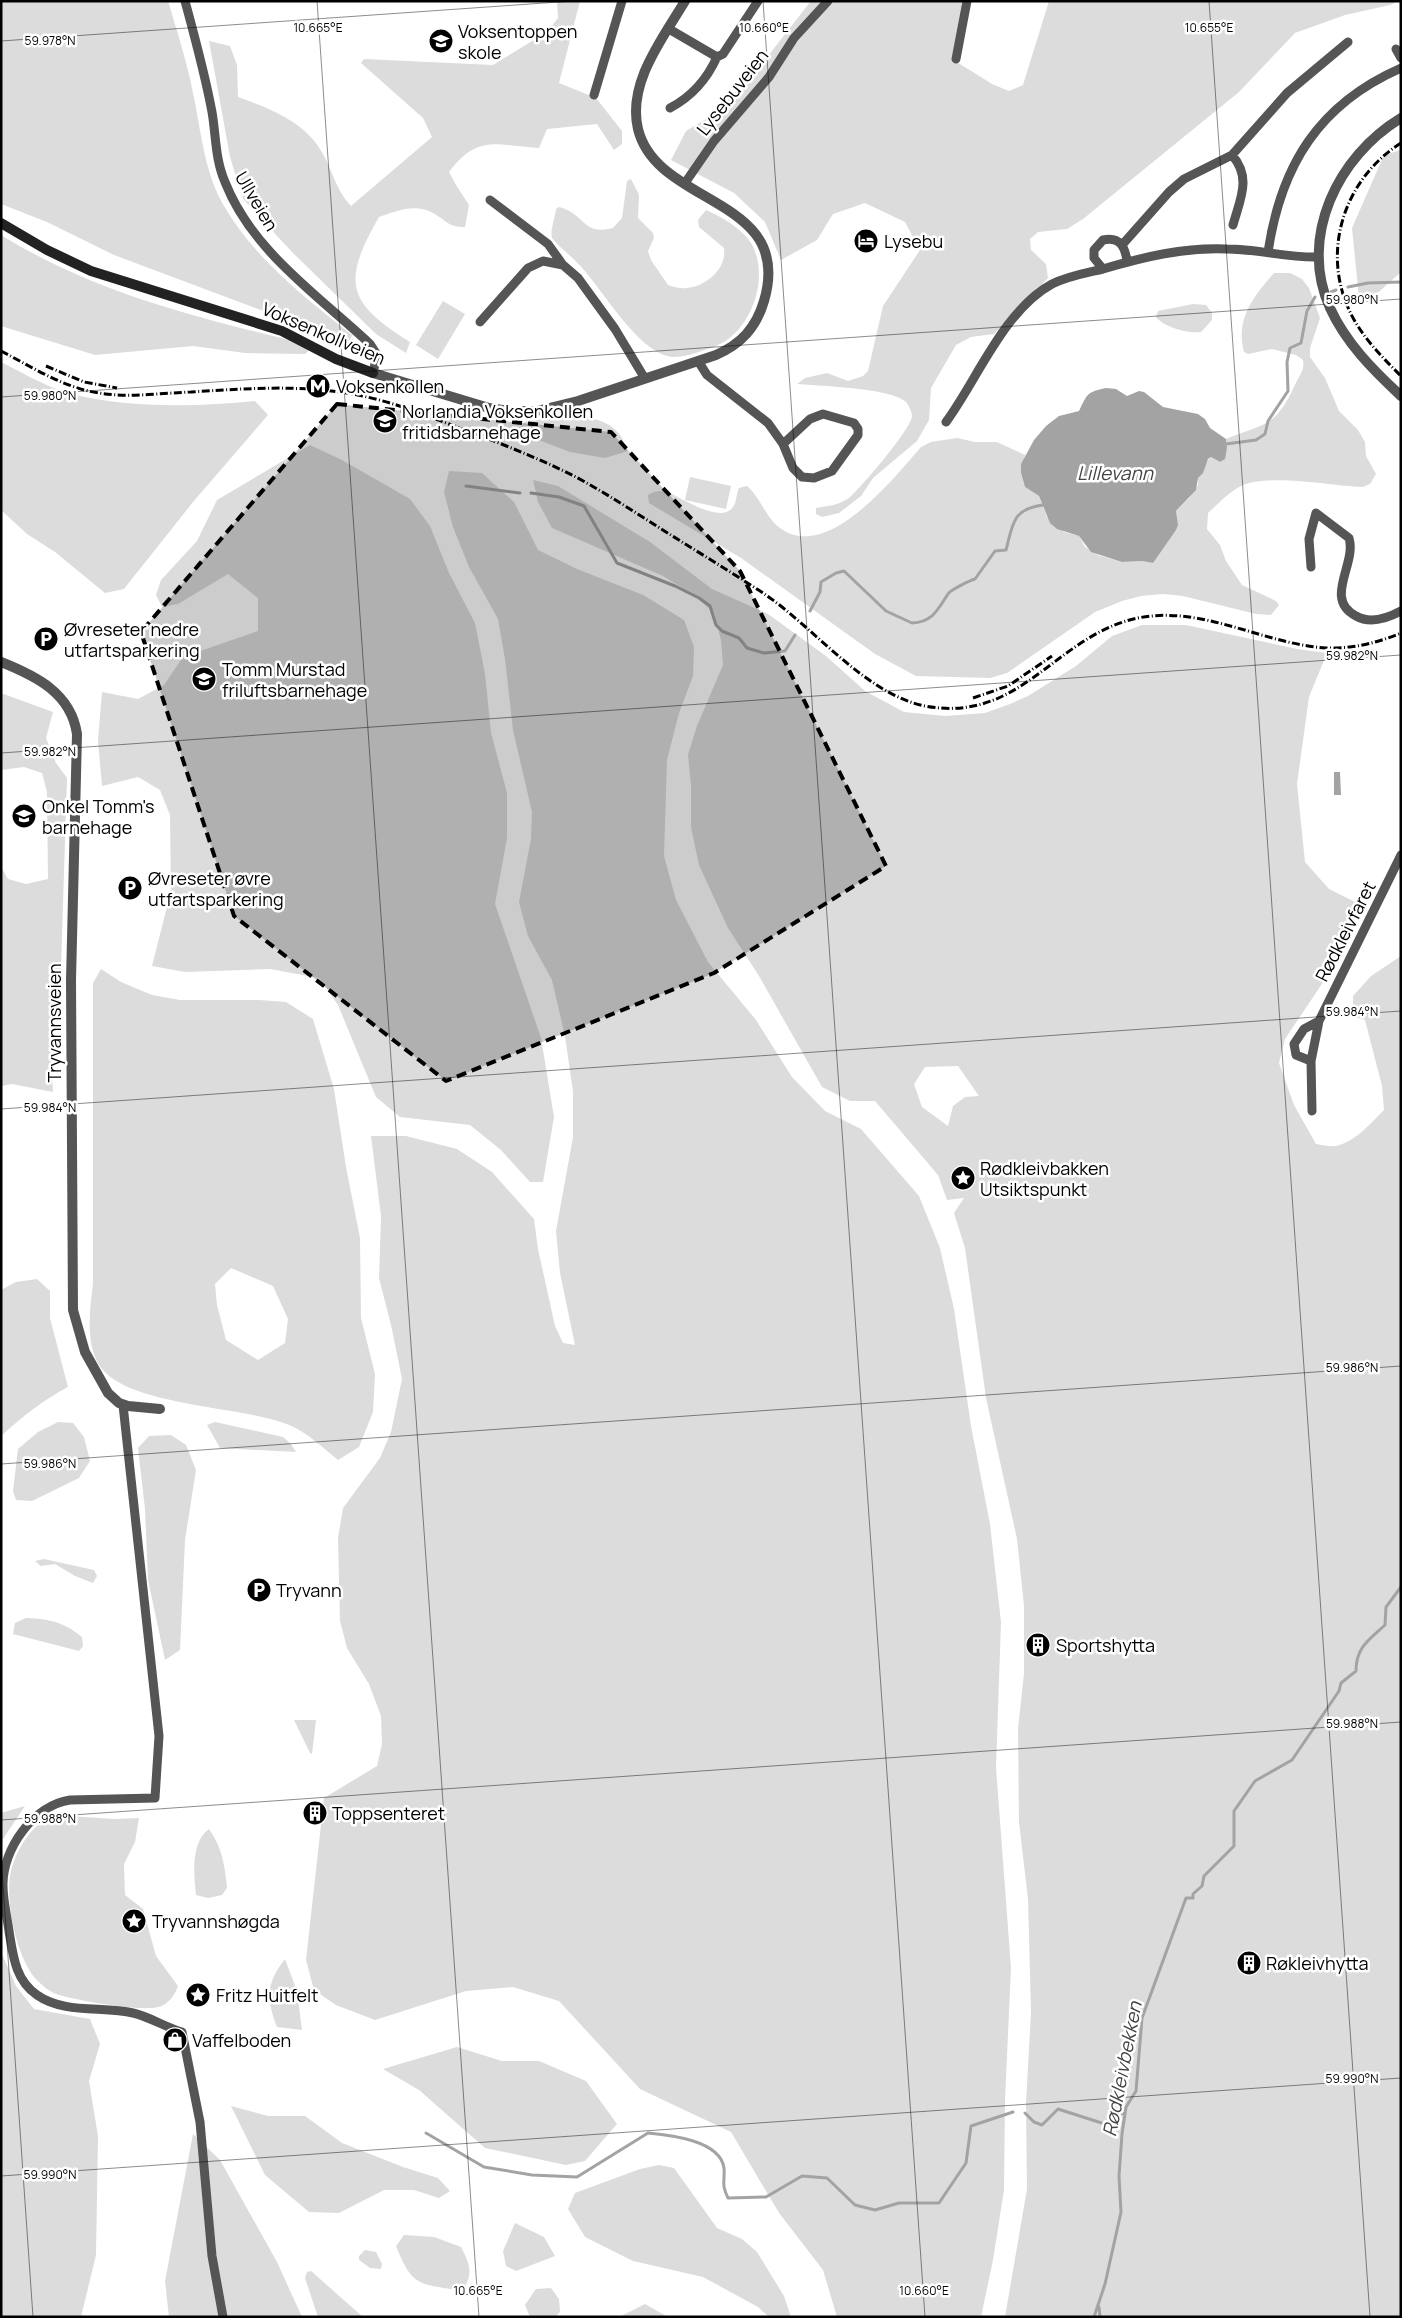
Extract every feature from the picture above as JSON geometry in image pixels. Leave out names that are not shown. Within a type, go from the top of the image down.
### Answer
[{"type":"main road","name":"Voksenkollveien","points":[[1,223],[47,250],[91,271],[282,331],[336,359],[374,373]]},
{"type":"street","name":"Ullveien","points":[[185,1],[208,95],[218,160],[230,193],[257,236],[285,268],[370,344],[377,355],[374,373]]},
{"type":"street","points":[[594,96],[622,1]]},
{"type":"street","name":"Voksenkollveien","points":[[374,373],[477,405],[517,412],[537,411],[557,407],[644,377],[698,361],[734,346],[748,333],[763,305],[768,286],[769,269],[764,246],[752,229],[727,209],[662,166],[646,149],[640,138],[636,118],[636,105],[642,79],[685,1]]},
{"type":"street","points":[[670,108],[686,100],[695,90],[712,68],[717,57],[723,54],[758,1]]},
{"type":"street","name":"Lysebuveien","points":[[685,183],[714,141],[769,77],[794,38],[828,1]]},
{"type":"street","points":[[956,60],[967,1]]},
{"type":"street","points":[[669,29],[717,57]]},
{"type":"street","points":[[1122,245],[1169,192],[1184,179],[1232,155],[1287,93],[1348,42]]},
{"type":"street","points":[[1396,49],[1401,58]]},
{"type":"street","points":[[1268,252],[1284,189],[1305,146],[1319,126],[1353,94],[1376,79],[1401,68]]},
{"type":"street","points":[[1401,118],[1375,136],[1349,164],[1327,207],[1320,235],[1318,257],[1324,292],[1340,328],[1369,364],[1401,396]]},
{"type":"street","points":[[1232,155],[1240,164],[1244,179],[1233,225]]},
{"type":"street","points":[[490,200],[548,244],[563,265],[572,272],[593,298],[628,349],[644,377]]},
{"type":"street","points":[[1103,269],[1094,258],[1097,244],[1110,238],[1122,245],[1126,261]]},
{"type":"street","points":[[946,422],[999,338],[1030,301],[1041,291],[1062,279],[1126,261],[1207,249],[1318,257]]},
{"type":"street","points":[[480,322],[528,268],[543,261],[563,265]]},
{"type":"street","points":[[698,361],[707,375],[768,422],[783,444],[793,468],[802,477],[814,478],[832,471],[858,435],[858,429],[854,423],[823,414],[814,416],[783,444]]},
{"type":"street","points":[[1311,566],[1309,540],[1316,513],[1349,538],[1350,549],[1340,595],[1348,610],[1354,616],[1367,620],[1384,618],[1401,611]]},
{"type":"street","name":"Tryvannsveien","points":[[1,662],[44,684],[60,695],[70,709],[74,719],[77,742],[71,917],[72,1299],[77,1331],[90,1364],[108,1393],[123,1405]]},
{"type":"street","name":"Rødkleivfaret","points":[[1312,1111],[1311,1061],[1319,1021],[1401,855]]},
{"type":"street","name":"Rødkleivfaret","points":[[1311,1061],[1296,1055],[1294,1044],[1304,1029],[1319,1021]]},
{"type":"street","points":[[160,1408],[123,1405],[159,1736],[155,1798],[60,1801],[46,1809],[32,1821],[15,1845],[5,1872],[4,1894],[16,1966],[23,1981],[36,1994],[68,2006],[131,2013],[182,2032],[200,2122],[212,2256],[223,2317]]},
{"type":"highlighted area","points":[[337,404],[611,432],[740,571],[886,866],[714,973],[446,1081],[234,916],[141,632]]},
{"type":"shaded area","points":[[1,1],[168,1],[188,70],[204,151],[217,193],[236,225],[250,243],[282,276],[352,335],[349,343],[114,255],[47,222],[1,204]]},
{"type":"shaded area","points":[[557,1],[580,1],[559,83],[596,98],[622,131],[622,144],[614,150],[597,124],[547,129],[539,148],[500,144],[480,147],[460,160],[449,172],[469,205],[465,227],[451,225],[426,210],[412,208],[379,217],[359,258],[356,275],[357,289],[362,302],[373,315],[410,342],[406,353],[376,334],[292,252],[243,199],[230,157],[209,41],[230,46],[237,65],[238,97],[276,112],[299,126],[309,135],[318,146],[339,189],[351,206],[432,137],[423,118],[361,63],[364,59],[493,65],[547,32],[558,18]]},
{"type":"shaded area","points":[[811,1],[962,1],[952,59],[992,84],[1009,91],[1023,85],[1049,1],[1399,1],[1390,5],[1345,15],[1295,33],[1239,92],[1083,219],[1067,229],[1038,232],[1030,239],[1031,250],[1046,264],[1048,278],[994,334],[971,337],[956,345],[931,388],[929,420],[917,441],[873,478],[861,496],[839,513],[822,517],[816,514],[816,508],[833,505],[849,498],[874,471],[904,433],[910,423],[912,414],[906,402],[898,397],[855,388],[797,384],[805,378],[827,373],[848,381],[863,376],[868,371],[883,306],[920,250],[905,222],[865,203],[833,214],[817,240],[781,260],[765,222],[734,193],[671,160],[686,131],[711,116],[758,69]]},
{"type":"shaded area","points":[[1401,150],[1401,272],[1371,299],[1359,298],[1352,228],[1384,155]]},
{"type":"shaded area","points":[[631,179],[639,195],[638,218],[653,233],[654,238],[648,251],[651,260],[668,285],[678,288],[694,287],[708,280],[719,269],[724,255],[724,248],[699,227],[698,220],[706,210],[742,232],[751,243],[759,270],[755,299],[742,325],[733,335],[720,344],[696,353],[681,356],[671,357],[656,351],[633,331],[584,270],[552,238],[556,209],[559,207],[574,214],[589,227],[603,230],[613,228],[622,218],[627,181]]},
{"type":"shaded area","points":[[1,235],[75,274],[152,303],[232,326],[313,346],[305,354],[245,353],[193,346],[95,355],[1,326]]},
{"type":"shaded area","points":[[1274,273],[1290,273],[1302,279],[1309,288],[1320,318],[1310,348],[1310,357],[1325,378],[1339,411],[1358,430],[1365,442],[1366,456],[1376,474],[1370,484],[1363,487],[1283,480],[1253,482],[1232,491],[1208,513],[1207,529],[1220,545],[1226,561],[1242,585],[1276,601],[1279,605],[1271,615],[1256,614],[1183,596],[1163,594],[1141,596],[1122,601],[1095,612],[1007,673],[990,678],[916,676],[875,654],[741,558],[649,503],[648,495],[662,491],[701,508],[720,513],[727,512],[734,505],[739,488],[747,486],[771,519],[780,528],[798,536],[818,534],[838,526],[858,512],[894,478],[921,447],[931,442],[957,438],[975,442],[997,442],[1025,455],[1021,473],[1025,487],[1039,496],[1047,517],[1064,532],[1079,536],[1085,547],[1098,555],[1122,562],[1142,561],[1153,563],[1177,521],[1176,511],[1190,497],[1198,485],[1198,478],[1209,459],[1211,457],[1220,462],[1224,459],[1227,448],[1226,439],[1260,426],[1275,417],[1288,399],[1301,373],[1303,360],[1296,355],[1272,349],[1248,354],[1244,352],[1242,329],[1244,319],[1253,299]]},
{"type":"shaded area","points":[[443,301],[465,314],[438,359],[416,345]]},
{"type":"shaded area","points":[[1193,304],[1206,305],[1212,313],[1212,320],[1201,332],[1177,329],[1165,324],[1156,317],[1158,311]]},
{"type":"shaded area","points":[[1,362],[47,385],[75,395],[119,402],[165,405],[255,401],[268,415],[193,502],[124,589],[105,593],[55,552],[27,534],[1,510]]},
{"type":"shaded area","points":[[569,415],[598,420],[612,427],[618,433],[628,451],[605,458],[570,452],[518,432],[524,422]]},
{"type":"shaded area","points":[[310,445],[342,460],[410,499],[430,526],[449,573],[475,623],[485,674],[491,733],[507,793],[507,838],[495,904],[541,1038],[554,1117],[543,1182],[530,1182],[501,1150],[470,1125],[400,1117],[376,1097],[338,1005],[319,978],[270,969],[185,972],[152,966],[171,891],[170,815],[160,790],[138,777],[102,786],[98,741],[102,692],[138,699],[164,685],[183,657],[258,631],[258,598],[228,574],[178,604],[162,607],[156,595],[161,580],[197,541],[217,500]]},
{"type":"shaded area","points":[[449,471],[482,473],[514,502],[538,550],[577,569],[643,595],[684,620],[694,647],[693,676],[679,713],[667,760],[664,856],[676,900],[708,962],[756,1020],[792,1077],[825,1111],[861,1129],[919,1196],[940,1248],[954,1309],[971,1426],[990,1524],[1001,1622],[996,1767],[1011,1968],[1005,2100],[1004,2190],[993,2260],[981,2317],[837,2317],[823,2270],[779,2213],[731,2132],[640,2089],[559,2001],[513,1987],[466,1991],[375,2020],[336,2005],[314,1990],[306,1960],[324,1798],[377,1766],[382,1744],[381,1716],[369,1684],[347,1648],[340,1621],[338,1538],[343,1508],[380,1458],[391,1432],[402,1379],[379,1278],[381,1216],[371,1136],[406,1136],[457,1149],[492,1172],[534,1219],[538,1249],[555,1326],[563,1343],[575,1345],[560,1273],[556,1231],[573,1137],[573,1092],[565,1036],[552,980],[528,936],[519,902],[531,839],[532,812],[513,730],[505,659],[498,619],[469,567],[453,527],[444,492]]},
{"type":"shaded area","points":[[690,477],[731,486],[726,509],[685,500]]},
{"type":"shaded area","points":[[533,480],[558,486],[650,542],[712,589],[768,614],[826,656],[865,691],[904,712],[945,716],[985,713],[1010,704],[1028,696],[1076,666],[1112,636],[1142,625],[1186,625],[1297,649],[1327,653],[1309,697],[1297,784],[1305,862],[1329,889],[1361,905],[1346,948],[1285,1039],[1279,1063],[1294,1105],[1316,1144],[1336,1146],[1350,1141],[1362,1131],[1384,1110],[1382,1086],[1365,1020],[1353,1016],[1353,996],[1371,976],[1401,956],[1401,2317],[1005,2317],[1027,2189],[1026,2103],[1031,2013],[1028,1899],[1019,1822],[1018,1729],[1024,1673],[1024,1606],[1017,1539],[986,1398],[965,1248],[954,1213],[964,1198],[947,1200],[938,1175],[875,1101],[850,1101],[822,1087],[759,976],[728,928],[699,865],[691,827],[691,785],[688,755],[697,726],[723,665],[721,640],[714,613],[695,596],[663,576],[552,528],[538,502]],"holes":[[[958,1066],[979,1096],[965,1097],[953,1106],[948,1126],[922,1107],[914,1084],[925,1067]]]},
{"type":"shaded area","points":[[1,693],[53,712],[46,738],[56,763],[67,778],[61,968],[49,1025],[53,1092],[12,1084],[1,1086],[1,867],[8,879],[26,884],[48,879],[47,792],[42,773],[24,767],[1,770]]},
{"type":"shaded area","points":[[101,969],[121,982],[152,995],[180,1000],[286,1002],[313,1019],[334,1089],[346,1167],[360,1238],[361,1318],[375,1374],[373,1412],[359,1447],[338,1460],[308,1436],[289,1425],[268,1418],[158,1397],[133,1389],[113,1379],[99,1365],[90,1335],[93,1283],[93,983]],"holes":[[[231,1268],[273,1286],[288,1319],[285,1343],[258,1360],[226,1340],[217,1305],[215,1284]]]},
{"type":"shaded area","points":[[37,1279],[50,1291],[50,1318],[68,1387],[33,1409],[1,1436],[1,1290],[16,1282]]},
{"type":"shaded area","points":[[58,1422],[73,1423],[84,1437],[90,1461],[79,1478],[32,1501],[16,1500],[13,1491],[18,1449],[38,1432]]},
{"type":"shaded area","points":[[215,1422],[283,1437],[296,1452],[220,1448],[207,1425]]},
{"type":"shaded area","points":[[171,1435],[186,1445],[196,1470],[185,1540],[180,1650],[165,1660],[148,1580],[145,1509],[138,1448],[149,1436]]},
{"type":"shaded area","points":[[44,1559],[94,1570],[97,1576],[93,1583],[75,1576],[55,1564],[41,1566],[35,1561]]},
{"type":"shaded area","points":[[26,1618],[49,1620],[69,1628],[82,1637],[83,1646],[79,1651],[13,1634],[15,1623]]},
{"type":"shaded area","points":[[294,1720],[316,1720],[312,1754],[310,1753]]},
{"type":"shaded area","points":[[25,1806],[3,1839],[1,1845],[1,1813]]},
{"type":"shaded area","points":[[69,1816],[114,1819],[139,1818],[135,1842],[124,1864],[125,1895],[143,1909],[156,1956],[178,1986],[171,1999],[162,2006],[149,2008],[123,2007],[56,1994],[37,1980],[28,1968],[18,1943],[11,1915],[9,1887],[12,1868],[26,1838],[37,1826],[49,1819]]},
{"type":"shaded area","points":[[209,1829],[222,1857],[227,1888],[222,1895],[208,1898],[196,1895],[194,1869],[199,1842]]},
{"type":"shaded area","points":[[1,1952],[16,1986],[34,2009],[90,2019],[100,2044],[89,2081],[98,2136],[96,2255],[81,2317],[1,2317]]},
{"type":"shaded area","points":[[285,1959],[297,1991],[302,2030],[277,2027],[273,2017],[270,2000],[271,1984]]},
{"type":"shaded area","points":[[457,2047],[502,2061],[539,2061],[586,2081],[617,2124],[585,2161],[566,2165],[485,2148],[419,2090],[383,2069]]},
{"type":"shaded area","points":[[231,2106],[268,2116],[305,2116],[342,2143],[403,2167],[438,2178],[450,2191],[439,2198],[414,2190],[384,2190],[339,2213],[309,2212],[265,2175]]},
{"type":"shaded area","points":[[193,2134],[220,2160],[277,2262],[302,2317],[169,2317],[165,2281]]},
{"type":"shaded area","points":[[659,2165],[674,2168],[717,2228],[742,2239],[757,2252],[784,2296],[791,2317],[769,2317],[758,2307],[703,2277],[633,2261],[585,2237],[568,2209],[575,2193],[640,2169]]},
{"type":"shaded area","points":[[515,2223],[544,2237],[555,2256],[516,2271],[506,2266],[503,2251]]},
{"type":"shaded area","points":[[404,2235],[434,2237],[461,2247],[467,2259],[469,2269],[468,2279],[462,2291],[427,2285],[413,2277],[396,2246]]},
{"type":"shaded area","points":[[365,2250],[376,2252],[382,2264],[381,2269],[370,2268],[359,2260],[359,2256]]},
{"type":"shaded area","points":[[311,2271],[363,2317],[318,2317],[305,2278],[307,2272]]},
{"type":"shaded area","points":[[551,2288],[559,2299],[560,2312],[555,2317],[530,2317],[525,2305],[536,2289]]},
{"type":"shaded area","points":[[645,2304],[668,2317],[621,2316]]},
{"type":"water","name":"Lillevann","points":[[1106,388],[1116,389],[1127,396],[1139,391],[1144,392],[1163,407],[1198,414],[1205,419],[1210,428],[1226,439],[1225,459],[1220,462],[1211,457],[1208,459],[1203,473],[1198,478],[1196,490],[1176,511],[1178,525],[1176,530],[1153,563],[1142,561],[1122,562],[1091,552],[1079,536],[1057,529],[1050,523],[1039,496],[1025,487],[1021,473],[1021,464],[1034,440],[1046,426],[1059,416],[1079,411],[1088,395],[1094,391]]},
{"type":"water","points":[[1334,772],[1340,772],[1341,795],[1334,795]]},
{"type":"waterway","points":[[1348,287],[1368,283],[1401,282]]},
{"type":"waterway","points":[[1331,292],[1336,290]]},
{"type":"waterway","points":[[1226,444],[1256,440],[1265,434],[1268,421],[1288,391],[1287,362],[1290,348],[1301,343],[1307,311],[1315,297]]},
{"type":"waterway","points":[[466,486],[520,493]]},
{"type":"waterway","points":[[531,493],[559,497],[584,506],[617,563],[675,586],[699,598],[710,606],[716,625],[722,631],[739,638],[747,648],[764,653],[785,651],[795,635]]},
{"type":"waterway","points":[[810,611],[820,592],[821,582],[836,573],[844,571],[886,611],[912,623],[925,620],[938,610],[950,592],[975,579],[995,551],[1006,550],[1013,525],[1020,514],[1025,510],[1043,505]]},
{"type":"waterway","name":"Rødkleivbekken","points":[[1094,2317],[1105,2284],[1121,2212],[1119,2176],[1122,2134],[1126,2107],[1136,2091],[1142,2018],[1186,1898],[1193,1898],[1193,1894],[1202,1886],[1204,1876],[1234,1846],[1234,1811],[1255,1781],[1292,1760],[1339,1691],[1341,1683],[1356,1671],[1358,1656],[1361,1650],[1385,1625],[1386,1607],[1401,1587]]},
{"type":"waterway","points":[[1025,2113],[1034,2122],[1042,2125],[1058,2109],[1108,2125],[1113,2123],[1118,2114],[1125,2113]]},
{"type":"waterway","points":[[426,2133],[484,2167],[532,2175],[577,2177],[648,2133],[668,2135],[704,2145],[713,2151],[720,2159],[724,2168],[724,2186],[728,2198],[766,2197],[802,2176],[827,2178],[855,2205],[875,2210],[899,2203],[939,2203],[966,2163],[971,2126],[1013,2112]]},
{"type":"waterway","name":"Rødkleivbekken","points":[[1099,2307],[1100,2317]]},
{"type":"railway","points":[[1401,143],[1381,158],[1365,176],[1352,197],[1343,219],[1338,242],[1338,266],[1342,290],[1351,314],[1373,347],[1401,376]]},
{"type":"railway","points":[[1,351],[61,382],[99,393],[133,395],[275,388],[329,391],[383,401],[493,441],[574,476],[609,496],[763,593],[861,674],[882,688],[903,699],[925,706],[959,708],[988,702],[1013,691],[1083,641],[1109,627],[1138,618],[1162,615],[1186,617],[1209,621],[1279,640],[1326,648],[1364,645],[1401,633]]},
{"type":"railway","points":[[46,366],[84,382],[117,388]]},
{"type":"railway","points":[[973,698],[1008,686],[1052,656]]},
{"type":"place","name":"Voksentoppen skole","points":[[441,41]]},
{"type":"place","name":"Lysebu","points":[[866,241]]},
{"type":"place","name":"Voksenkollen","points":[[318,386]]},
{"type":"place","name":"Norlandia Voksenkollen fritidsbarnehage","points":[[385,421]]},
{"type":"place","name":"Øvreseter nedre utfartsparkering","points":[[46,639]]},
{"type":"place","name":"Tomm Murstad friluftsbarnehage","points":[[204,679]]},
{"type":"place","name":"Onkel Tomm's barnehage","points":[[24,816]]},
{"type":"place","name":"Øvreseter øvre utfartsparkering","points":[[130,888]]},
{"type":"place","name":"Rødkleivbakken Utsiktspunkt","points":[[963,1178]]},
{"type":"place","name":"Tryvann","points":[[259,1590]]},
{"type":"place","name":"Sportshytta","points":[[1038,1645]]},
{"type":"place","name":"Toppsenteret","points":[[315,1813]]},
{"type":"place","name":"Tryvannshøgda","points":[[134,1921]]},
{"type":"place","name":"Røkleivhytta","points":[[1249,1963]]},
{"type":"place","name":"Fritz Huitfelt","points":[[198,1995]]},
{"type":"place","name":"Vaffelboden","points":[[175,2040]]}]
